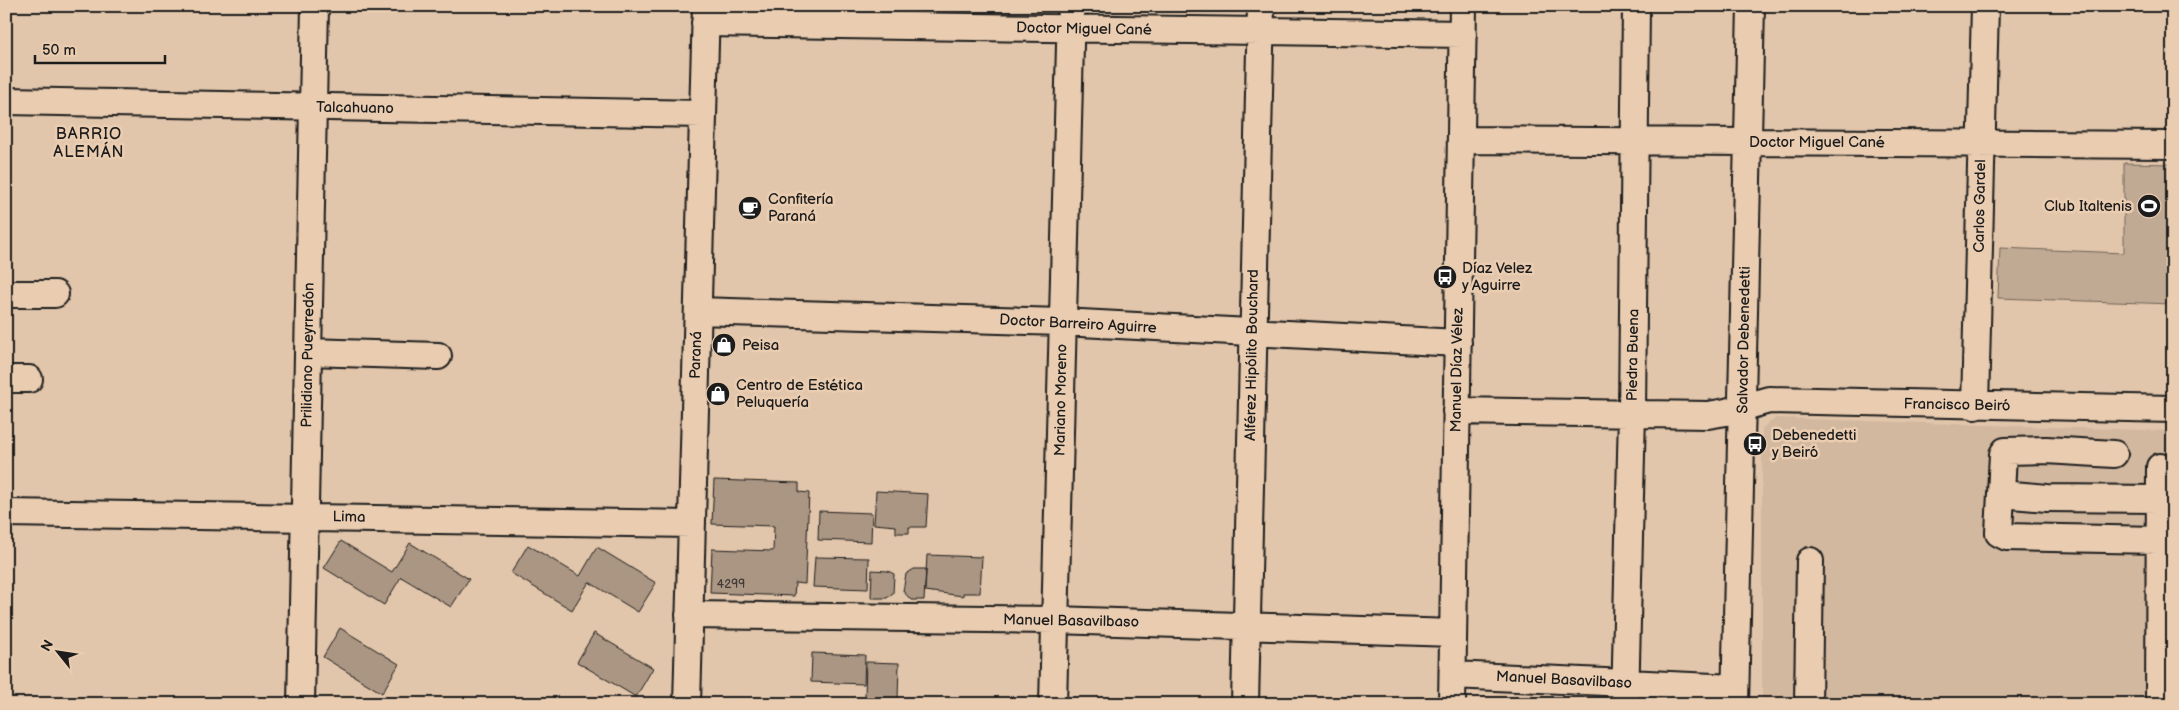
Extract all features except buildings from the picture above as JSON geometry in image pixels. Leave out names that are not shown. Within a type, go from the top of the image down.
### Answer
[{"type":"street","name":"Prilidiano Pueyrredón","points":[[301,704],[315,6]]},
{"type":"street","name":"Alférez Hipólito Bouchard","points":[[1245,704],[1261,6]]},
{"type":"street","name":"Manuel Díaz Vélez","points":[[1452,704],[1463,6]]},
{"type":"street","name":"Piedra Buena","points":[[1626,694],[1632,413],[1636,6]]},
{"type":"street","name":"Salvador Debenedetti","points":[[1735,696],[1743,407],[1750,6]]},
{"type":"street","name":"Carlos Gardel","points":[[1975,406],[1985,6]]},
{"type":"street","name":"Doctor Miguel Cané","points":[[706,14],[1070,17],[1260,33],[1463,34]]},
{"type":"street","name":"Paraná","points":[[687,704],[706,14]]},
{"type":"street","name":"Mariano Moreno","points":[[1053,704],[1070,17]]},
{"type":"street","name":"Talcahuano","points":[[6,101],[703,114]]},
{"type":"street","name":"Doctor Miguel Cané","points":[[1461,140],[2173,145]]},
{"type":"street","points":[[6,294],[55,294]]},
{"type":"street","name":"Doctor Barreiro Aguirre","points":[[698,311],[1062,322],[1252,334],[1458,343]]},
{"type":"street","points":[[308,352],[438,356]]},
{"type":"street","name":"Francisco Beiró","points":[[1743,407],[1769,400],[2173,409]]},
{"type":"street","points":[[1456,411],[1708,415],[1743,407]]},
{"type":"street","points":[[2114,454],[2046,450],[2005,451],[2003,454],[1999,533],[2002,536],[2158,540]]},
{"type":"street","points":[[2159,704],[2158,499],[2160,467]]},
{"type":"street","points":[[2001,494],[2047,498],[2158,499]]},
{"type":"street","name":"Lima","points":[[6,513],[305,516],[692,524]]},
{"type":"street","points":[[1808,704],[1810,561]]},
{"type":"street","name":"Manuel Basavilbaso","points":[[690,615],[1056,620],[1453,633]]},
{"type":"street","name":"Manuel Basavilbaso","points":[[1453,674],[1626,694],[1735,696]]},
{"type":"shaded area","name":"Club Italtenis","points":[[2124,163],[2173,164],[2173,304],[1998,298],[2000,248],[2124,253]]},
{"type":"shaded area","points":[[1776,418],[2173,431],[2173,704],[1762,704],[1762,428]]},
{"type":"place","name":"Club Italtenis","points":[[2149,206]]},
{"type":"place","name":"Confitería Paraná","points":[[750,208]]},
{"type":"place","name":"Díaz Velez y Aguirre","points":[[1445,277]]},
{"type":"place","name":"Peisa","points":[[724,345]]},
{"type":"place","name":"Centro de Estética Peluquería","points":[[718,394]]},
{"type":"place","name":"Debenedetti y Beiró","points":[[1755,444]]},
{"type":"district","name":"BARRIO ALEMÁN","points":[[89,143]]}]
